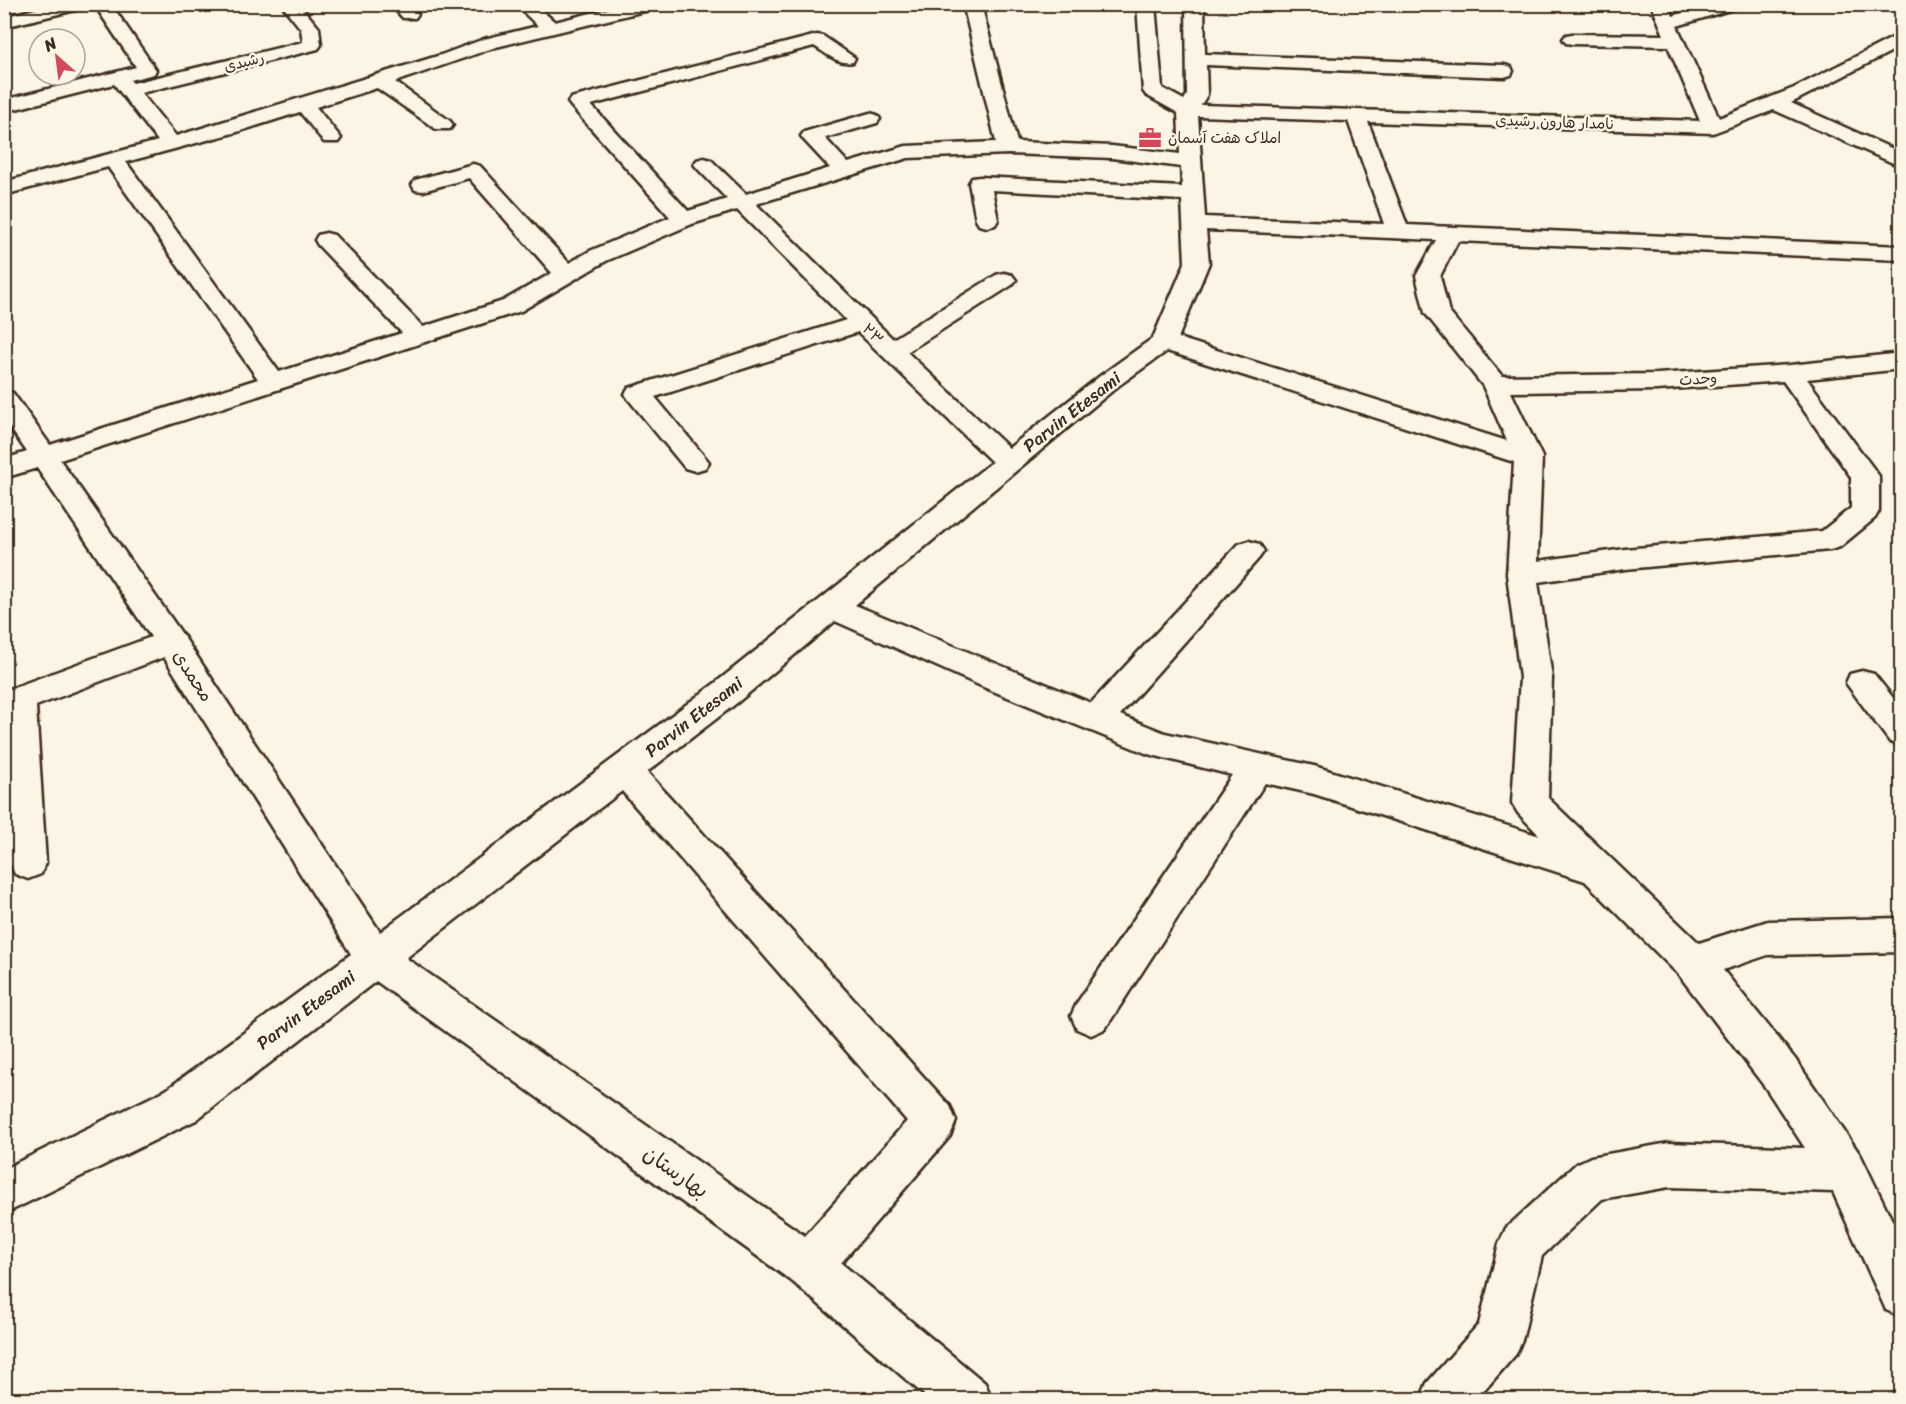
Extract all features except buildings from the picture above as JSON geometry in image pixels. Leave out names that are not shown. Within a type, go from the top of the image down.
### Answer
[{"type":"street","points":[[4,22],[78,4]]},
{"type":"street","points":[[4,106],[123,84],[147,70],[102,4]]},
{"type":"street","name":"رشیدی","points":[[123,84],[312,45],[310,28],[289,4]]},
{"type":"street","points":[[523,4],[551,28]]},
{"type":"street","points":[[4,189],[171,144],[303,105],[490,43],[651,4]]},
{"type":"street","points":[[1146,4],[1153,91],[1188,110]]},
{"type":"street","points":[[1195,4],[1197,94],[1188,110],[1197,263],[1164,342],[1528,457]]},
{"type":"street","points":[[1659,4],[1713,127]]},
{"type":"street","points":[[1667,23],[1731,4]]},
{"type":"street","points":[[1897,4],[1902,6]]},
{"type":"street","points":[[974,12],[1008,148]]},
{"type":"street","name":"نامدار هارون رشیدی","points":[[1188,110],[1713,127],[1801,92],[1902,38]]},
{"type":"street","points":[[1572,39],[1674,41]]},
{"type":"street","points":[[684,219],[578,102],[817,40],[846,58]]},
{"type":"street","points":[[1197,59],[1504,71]]},
{"type":"street","points":[[379,80],[443,125]]},
{"type":"street","points":[[123,84],[171,144]]},
{"type":"street","points":[[1774,102],[1902,161]]},
{"type":"street","points":[[303,105],[331,138]]},
{"type":"street","points":[[1356,117],[1398,231]]},
{"type":"street","points":[[844,171],[811,136],[870,119]]},
{"type":"street","points":[[4,469],[512,306],[598,256],[684,219],[906,153],[1008,148],[1112,152],[1193,193]]},
{"type":"street","points":[[113,159],[273,382]]},
{"type":"street","name":"۲۳","points":[[704,164],[862,323],[1009,463]]},
{"type":"street","points":[[423,185],[473,170],[566,274]]},
{"type":"street","points":[[987,220],[980,183],[1193,193],[1398,231],[1902,253]]},
{"type":"street","points":[[1450,234],[1428,276],[1437,313],[1495,384],[1528,457],[1521,574],[1536,678],[1530,803],[1693,963],[1780,1073],[1846,1171],[1902,1294]]},
{"type":"street","points":[[326,240],[418,336]]},
{"type":"street","points":[[891,351],[1004,280]]},
{"type":"street","points":[[695,462],[638,394],[862,323]]},
{"type":"street","name":"Parvin Etesami","points":[[4,1192],[181,1105],[726,693],[1109,381],[1164,342]]},
{"type":"street","name":"وحدت","points":[[1495,384],[1657,382],[1790,373],[1902,361]]},
{"type":"street","points":[[1521,574],[1625,559],[1830,540],[1865,511],[1865,476],[1790,373]]},
{"type":"street","name":"محمدی","points":[[4,399],[171,642],[375,958]]},
{"type":"street","points":[[1097,719],[1249,551]]},
{"type":"street","points":[[831,607],[1160,745],[1314,780],[1598,869]]},
{"type":"street","points":[[28,863],[12,702],[171,642]]},
{"type":"street","points":[[1862,683],[1902,733]]},
{"type":"street","points":[[1091,1016],[1257,766]]},
{"type":"street","points":[[624,770],[935,1121],[809,1266]]},
{"type":"street","points":[[1693,963],[1768,938],[1902,935]]},
{"type":"street","name":"بهارستان","points":[[375,958],[809,1266],[968,1400]]},
{"type":"street","points":[[1444,1400],[1499,1337],[1522,1244],[1591,1179],[1669,1165],[1846,1171]]},
{"type":"place","name":"املاک هفت آسمان","points":[[1150,138]]}]
